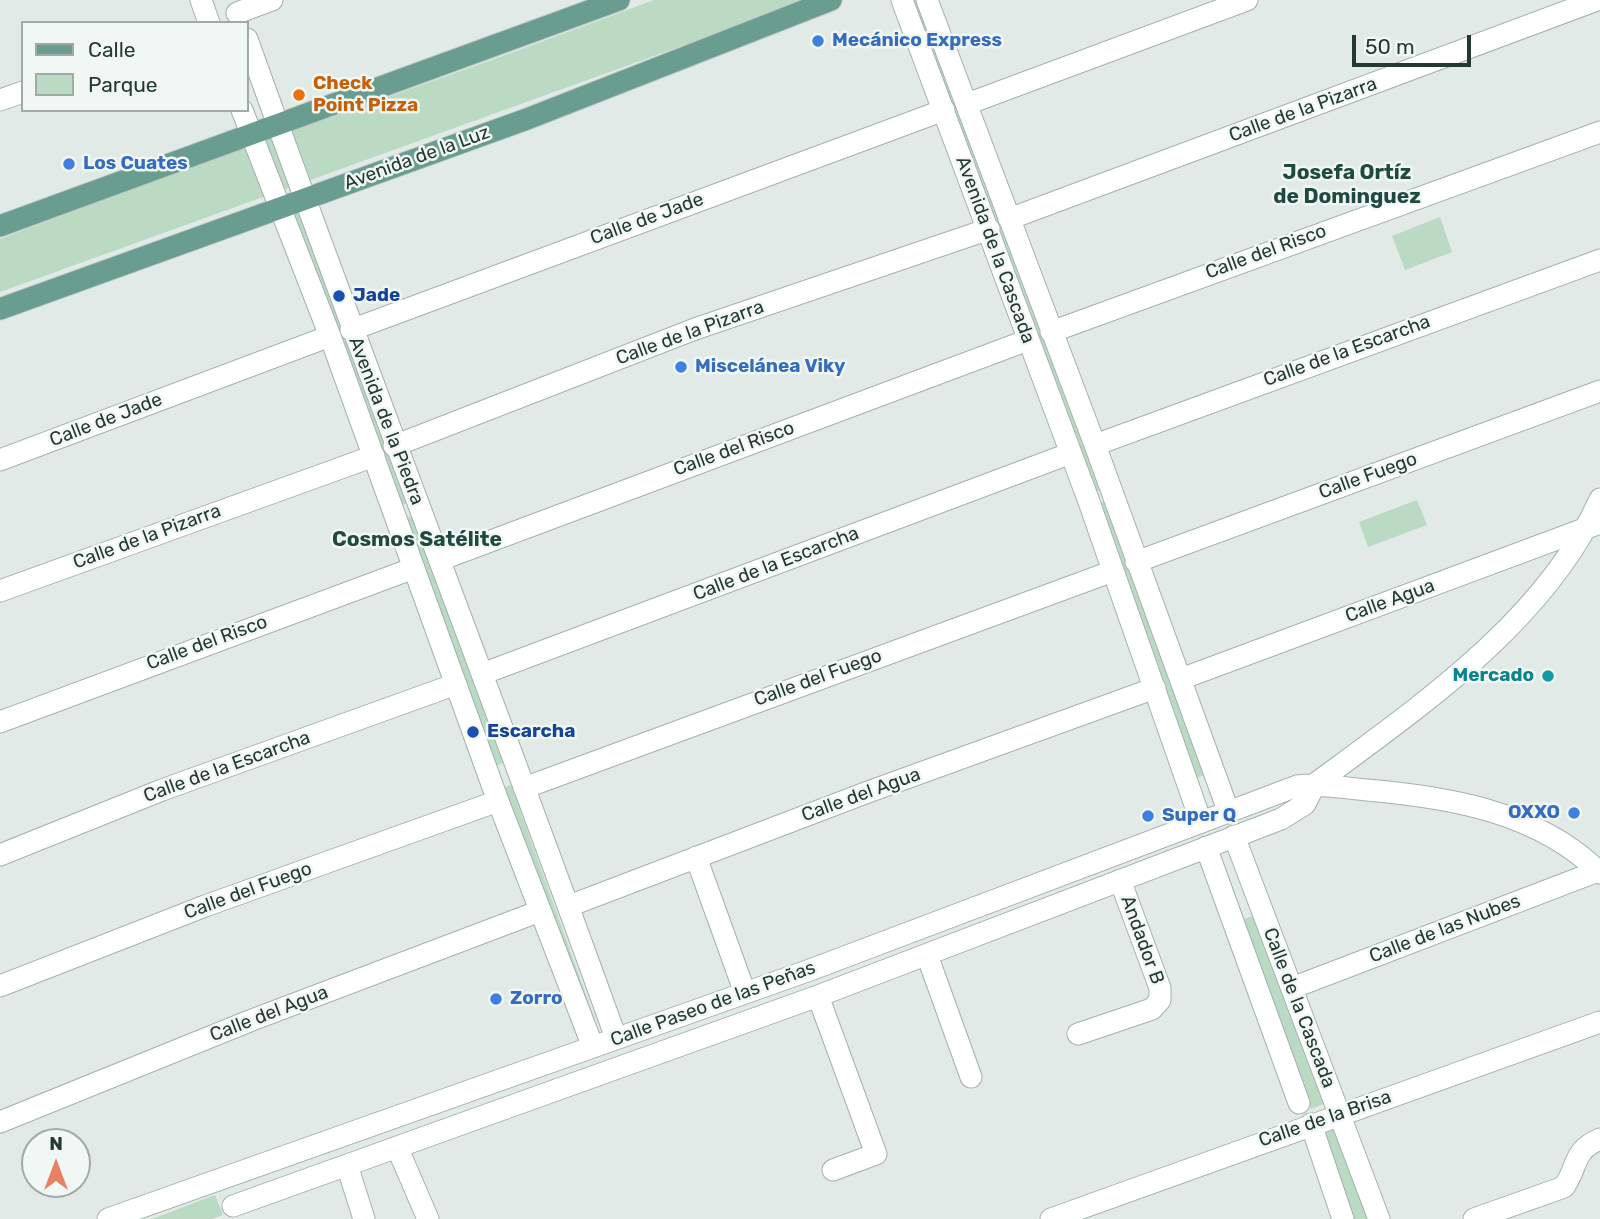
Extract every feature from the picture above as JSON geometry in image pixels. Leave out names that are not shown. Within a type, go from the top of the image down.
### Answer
[{"type":"main road","points":[[0,226],[619,0]]},
{"type":"main road","name":"Avenida de la Luz","points":[[0,309],[280,205],[527,119],[831,0]]},
{"type":"street","points":[[201,0],[208,21]]},
{"type":"street","points":[[237,12],[272,0]]},
{"type":"street","name":"Avenida de la Cascada","points":[[902,0],[1088,499],[1201,822]]},
{"type":"street","name":"Avenida de la Cascada","points":[[927,0],[1095,445],[1109,491],[1181,679],[1228,813]]},
{"type":"street","points":[[967,104],[1247,0]]},
{"type":"street","name":"Calle de la Pizarra","points":[[1009,219],[1597,0]]},
{"type":"street","name":"Avenida de la Piedra","points":[[248,42],[351,330],[440,559],[616,1038]]},
{"type":"street","points":[[0,100],[21,93]]},
{"type":"street","name":"Calle de Jade","points":[[351,330],[944,110]]},
{"type":"street","name":"Avenida de la Piedra","points":[[243,112],[330,337],[498,801],[593,1046]]},
{"type":"street","name":"Calle del Risco","points":[[1051,332],[1600,132]]},
{"type":"street","name":"Calle de la Pizarra","points":[[394,446],[695,329],[989,229]]},
{"type":"street","name":"Calle de la Escarcha","points":[[1095,445],[1600,260]]},
{"type":"street","name":"Calle de Jade","points":[[0,460],[330,337]]},
{"type":"street","name":"Calle del Risco","points":[[440,559],[1028,340]]},
{"type":"street","name":"Calle Fuego","points":[[1136,562],[1600,391]]},
{"type":"street","name":"Calle de la Escarcha","points":[[482,674],[1071,453]]},
{"type":"street","name":"Calle de la Pizarra","points":[[0,591],[374,456]]},
{"type":"street","points":[[1088,499],[1109,491]]},
{"type":"street","points":[[1315,785],[1501,638],[1531,605],[1594,525],[1600,499]]},
{"type":"street","points":[[393,510],[416,500]]},
{"type":"street","name":"Calle Agua","points":[[1181,679],[1594,525]]},
{"type":"street","name":"Calle del Risco","points":[[0,722],[414,568]]},
{"type":"street","name":"Calle del Fuego","points":[[490,779],[520,778],[1113,571]]},
{"type":"street","name":"Calle de la Escarcha","points":[[0,855],[162,790],[456,684]]},
{"type":"street","name":"Calle del Agua","points":[[569,906],[1155,688]]},
{"type":"street","name":"Calle Paseo de las Peñas","points":[[233,1206],[818,996],[1287,816],[1306,804],[1315,785]]},
{"type":"street","name":"Calle Paseo de las Peñas","points":[[108,1219],[745,993],[1297,786],[1315,785],[1410,793],[1510,817],[1534,825],[1599,872]]},
{"type":"street","name":"Calle del Fuego","points":[[0,986],[205,906],[498,801]]},
{"type":"street","name":"Calle de la Cascada","points":[[1234,836],[1379,1219]]},
{"type":"street","name":"Calle de la Cascada","points":[[1206,847],[1299,1103]]},
{"type":"street","points":[[695,857],[745,993]]},
{"type":"street","name":"Calle de las Nubes","points":[[1292,988],[1599,872]]},
{"type":"street","name":"Andador B","points":[[1078,1034],[1152,1009],[1160,1000],[1160,988],[1120,880]]},
{"type":"street","name":"Calle del Agua","points":[[0,1122],[252,1020],[540,911]]},
{"type":"street","points":[[927,955],[971,1077]]},
{"type":"street","points":[[818,996],[876,1154],[833,1170]]},
{"type":"street","name":"Calle de la Brisa","points":[[1051,1219],[1600,1022]]},
{"type":"street","points":[[1311,1124],[1343,1219]]},
{"type":"street","points":[[1474,1219],[1564,1187],[1584,1146],[1600,1139]]},
{"type":"street","points":[[397,1147],[428,1219]]},
{"type":"street","points":[[347,1165],[364,1219]]},
{"type":"green space","points":[[654,0],[809,0],[0,292],[0,239]]},
{"type":"green space","points":[[908,0],[922,0],[1103,488],[1094,493]]},
{"type":"green space","points":[[305,207],[412,501],[394,508],[286,215]]},
{"type":"green space","points":[[1440,217],[1452,252],[1405,270],[1392,236]]},
{"type":"green space","points":[[1417,500],[1427,525],[1368,547],[1359,522]]},
{"type":"green space","points":[[1105,501],[1206,774],[1197,778],[1096,504]]},
{"type":"green space","points":[[412,516],[503,763],[492,767],[401,520]]},
{"type":"green space","points":[[511,785],[595,1020],[588,1023],[497,790]]},
{"type":"green space","points":[[1257,914],[1331,1101],[1311,1109],[1237,922]]},
{"type":"green space","points":[[1333,1130],[1370,1219],[1354,1219],[1324,1133]]},
{"type":"green space","points":[[215,1195],[223,1215],[212,1219],[152,1219]]},
{"type":"place","name":"Mecánico Express","points":[[818,41]]},
{"type":"place","name":"Check Point Pizza","points":[[299,95]]},
{"type":"place","name":"Los Cuates","points":[[69,164]]},
{"type":"place","name":"Jade","points":[[339,296]]},
{"type":"place","name":"Miscelánea Viky","points":[[681,367]]},
{"type":"place","name":"Mercado","points":[[1548,676]]},
{"type":"place","name":"Escarcha","points":[[473,732]]},
{"type":"place","name":"OXXO","points":[[1574,813]]},
{"type":"place","name":"Super Q","points":[[1148,816]]},
{"type":"place","name":"Zorro","points":[[496,999]]},
{"type":"district","name":"Josefa Ortíz de Dominguez","points":[[1347,185]]},
{"type":"district","name":"Cosmos Satélite","points":[[417,540]]}]
